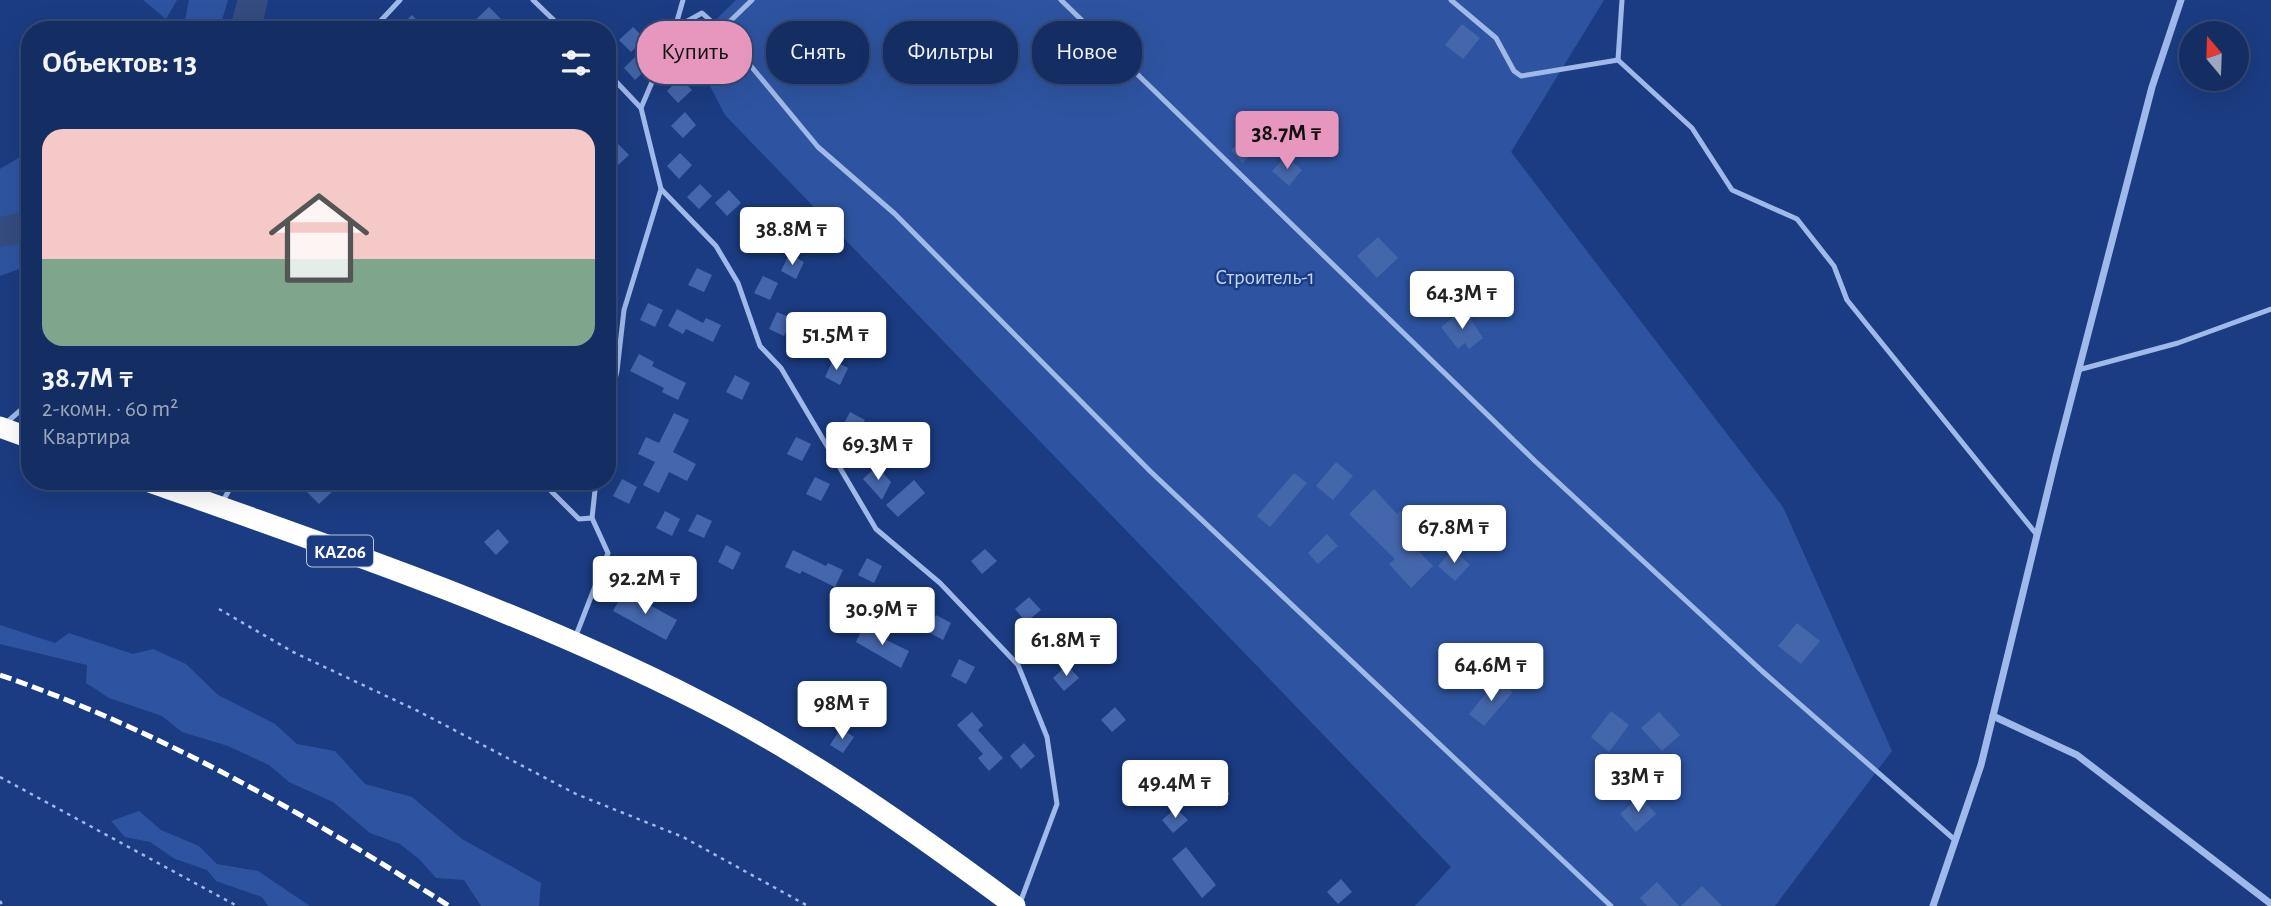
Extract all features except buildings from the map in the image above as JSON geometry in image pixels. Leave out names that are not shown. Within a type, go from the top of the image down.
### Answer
[{"type":"highway","points":[[1,427],[21,435]]},
{"type":"highway","name":"KАZ06","points":[[173,490],[493,606],[700,701],[797,755],[925,839],[1017,906]]},
{"type":"street","points":[[1933,906],[1981,765],[2151,87],[2181,0]]},
{"type":"street","points":[[1993,716],[2077,755],[2271,904]]},
{"type":"lane","points":[[380,21],[400,0]]},
{"type":"lane","points":[[533,0],[552,21]]},
{"type":"lane","points":[[677,21],[683,0]]},
{"type":"lane","points":[[730,21],[752,0]]},
{"type":"lane","points":[[1061,0],[1535,461],[1762,671],[1955,840]]},
{"type":"lane","points":[[1451,0],[1496,38],[1514,71],[1521,76],[1618,60]]},
{"type":"lane","points":[[1618,60],[1622,0]]},
{"type":"lane","points":[[688,21],[702,13],[711,21]]},
{"type":"lane","points":[[1618,60],[1692,128],[1732,190],[1797,219],[1834,266],[1847,300],[2037,535]]},
{"type":"lane","points":[[752,67],[818,147],[895,214],[1151,472],[1611,906]]},
{"type":"lane","points":[[616,82],[641,108],[661,189],[716,246],[738,283],[760,346],[781,368],[876,529],[940,583],[1018,665],[1047,737],[1057,804],[1017,906]]},
{"type":"lane","points":[[641,108],[651,84]]},
{"type":"lane","points":[[616,375],[624,310],[661,189]]},
{"type":"lane","points":[[2078,370],[2178,344],[2271,309]]},
{"type":"lane","points":[[1,427],[21,410]]},
{"type":"lane","points":[[221,507],[230,490]]},
{"type":"lane","points":[[550,490],[579,519],[592,518]]},
{"type":"lane","points":[[573,641],[608,554],[592,518],[595,490]]},
{"type":"path","points":[[219,608],[293,652],[418,711],[576,794],[683,837],[808,906]]},
{"type":"path","points":[[0,777],[237,906]]},
{"type":"path","points":[[0,901],[3,906]]},
{"type":"green space","points":[[143,0],[177,0],[166,19]]},
{"type":"green space","points":[[189,0],[228,0],[222,21],[185,21]]},
{"type":"green space","name":"Строитель-1","points":[[736,0],[1604,0],[1511,152],[1783,507],[1892,751],[1775,906],[1415,906],[1451,867],[725,115],[709,84],[752,84],[752,21],[715,21]]},
{"type":"green space","points":[[21,156],[21,212],[0,218],[0,169]]},
{"type":"green space","points":[[21,242],[21,268],[0,276],[0,246]]},
{"type":"green space","points":[[0,625],[55,643],[69,633],[133,654],[153,649],[186,664],[218,695],[275,724],[297,744],[335,751],[365,784],[412,797],[462,839],[541,883],[539,906],[481,906],[464,880],[436,878],[419,859],[400,844],[370,833],[333,802],[289,782],[269,765],[228,746],[182,732],[162,716],[109,698],[86,683],[87,665],[0,644]]},
{"type":"green space","points":[[139,811],[161,830],[199,846],[217,864],[258,871],[310,906],[268,906],[262,897],[216,881],[207,870],[175,859],[150,842],[125,837],[111,821]]},
{"type":"waterway","points":[[247,21],[253,0]]},
{"type":"waterway","points":[[0,232],[21,228]]},
{"type":"railway","points":[[0,675],[59,697],[175,748],[287,807],[449,906]]}]
